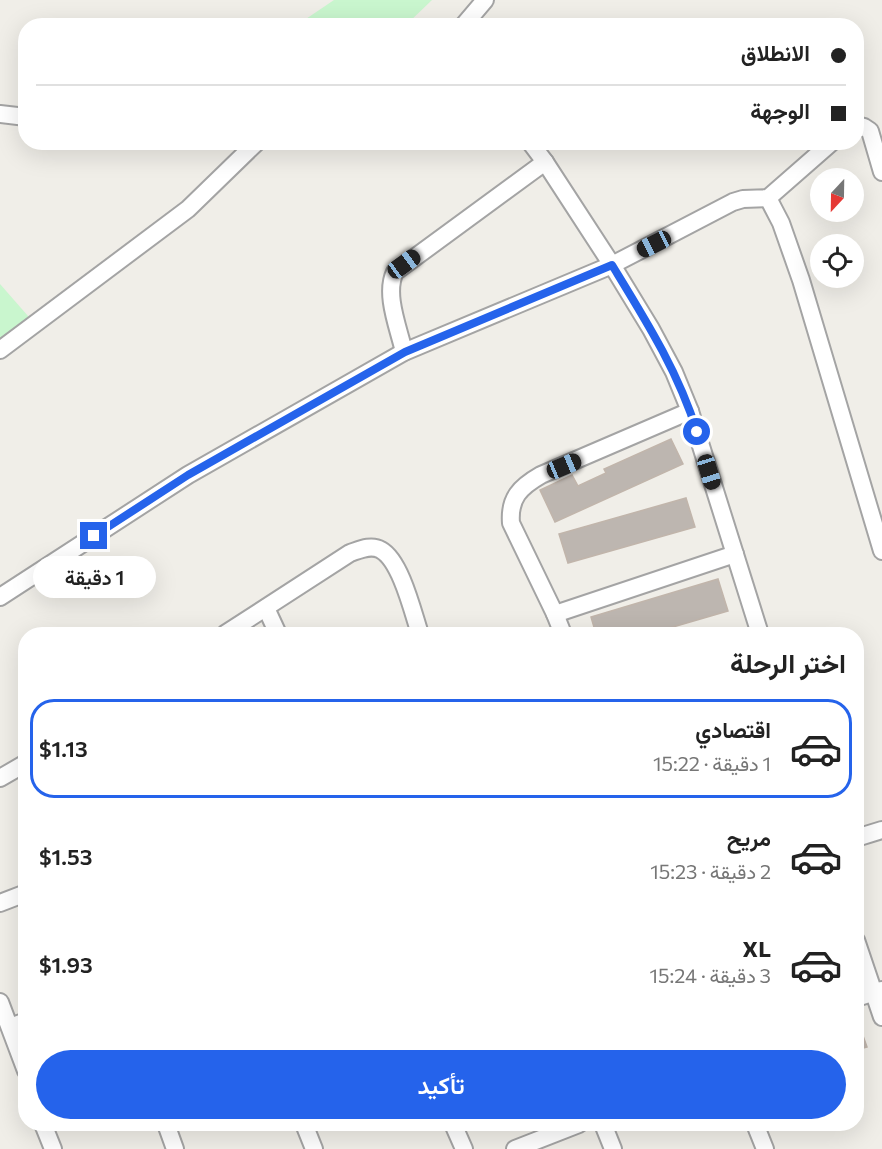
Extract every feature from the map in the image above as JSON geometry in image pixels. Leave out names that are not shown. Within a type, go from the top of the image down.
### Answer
[{"type":"street","points":[[470,18],[485,0]]},
{"type":"street","points":[[0,114],[18,116]]},
{"type":"street","points":[[864,127],[870,131],[882,172]]},
{"type":"street","points":[[0,350],[188,209],[249,150]]},
{"type":"street","points":[[536,150],[612,265],[651,328],[674,372],[690,411],[758,627]]},
{"type":"street","points":[[0,597],[188,475],[405,352],[612,265],[733,202],[750,198],[768,198],[823,150]]},
{"type":"street","points":[[405,352],[391,292],[391,280],[395,272],[545,162]]},
{"type":"street","points":[[768,198],[782,223],[801,280],[882,551]]},
{"type":"street","points":[[560,627],[511,523],[510,509],[518,492],[528,482],[541,475],[690,411]]},
{"type":"street","points":[[236,627],[350,553],[366,547],[380,549],[392,559],[417,627]]},
{"type":"street","points":[[555,614],[735,554]]},
{"type":"street","points":[[266,608],[275,627]]},
{"type":"street","points":[[0,778],[18,768]]},
{"type":"street","points":[[864,836],[882,830]]},
{"type":"street","points":[[0,903],[18,896]]},
{"type":"street","points":[[864,959],[878,991],[882,1017]]},
{"type":"street","points":[[0,1002],[18,1024]]},
{"type":"street","points":[[46,1131],[52,1149]]},
{"type":"street","points":[[169,1131],[176,1149]]},
{"type":"street","points":[[307,1131],[314,1149]]},
{"type":"street","points":[[456,1131],[464,1149]]},
{"type":"street","points":[[515,1149],[561,1131]]},
{"type":"street","points":[[606,1131],[613,1149]]},
{"type":"street","points":[[758,1131],[765,1149]]},
{"type":"green space","points":[[334,0],[432,0],[413,18],[307,18]]},
{"type":"green space","points":[[0,284],[35,324],[0,350]]},
{"type":"building","points":[[671,439],[683,464],[555,522],[540,490],[572,475],[578,486],[606,473],[604,469]]},
{"type":"building","points":[[686,498],[695,527],[568,563],[559,534]]},
{"type":"building","points":[[718,579],[728,611],[673,627],[594,627],[591,617]]},
{"type":"route","points":[[94,536],[188,475],[405,352],[612,265],[651,328],[674,372],[697,432]]}]
